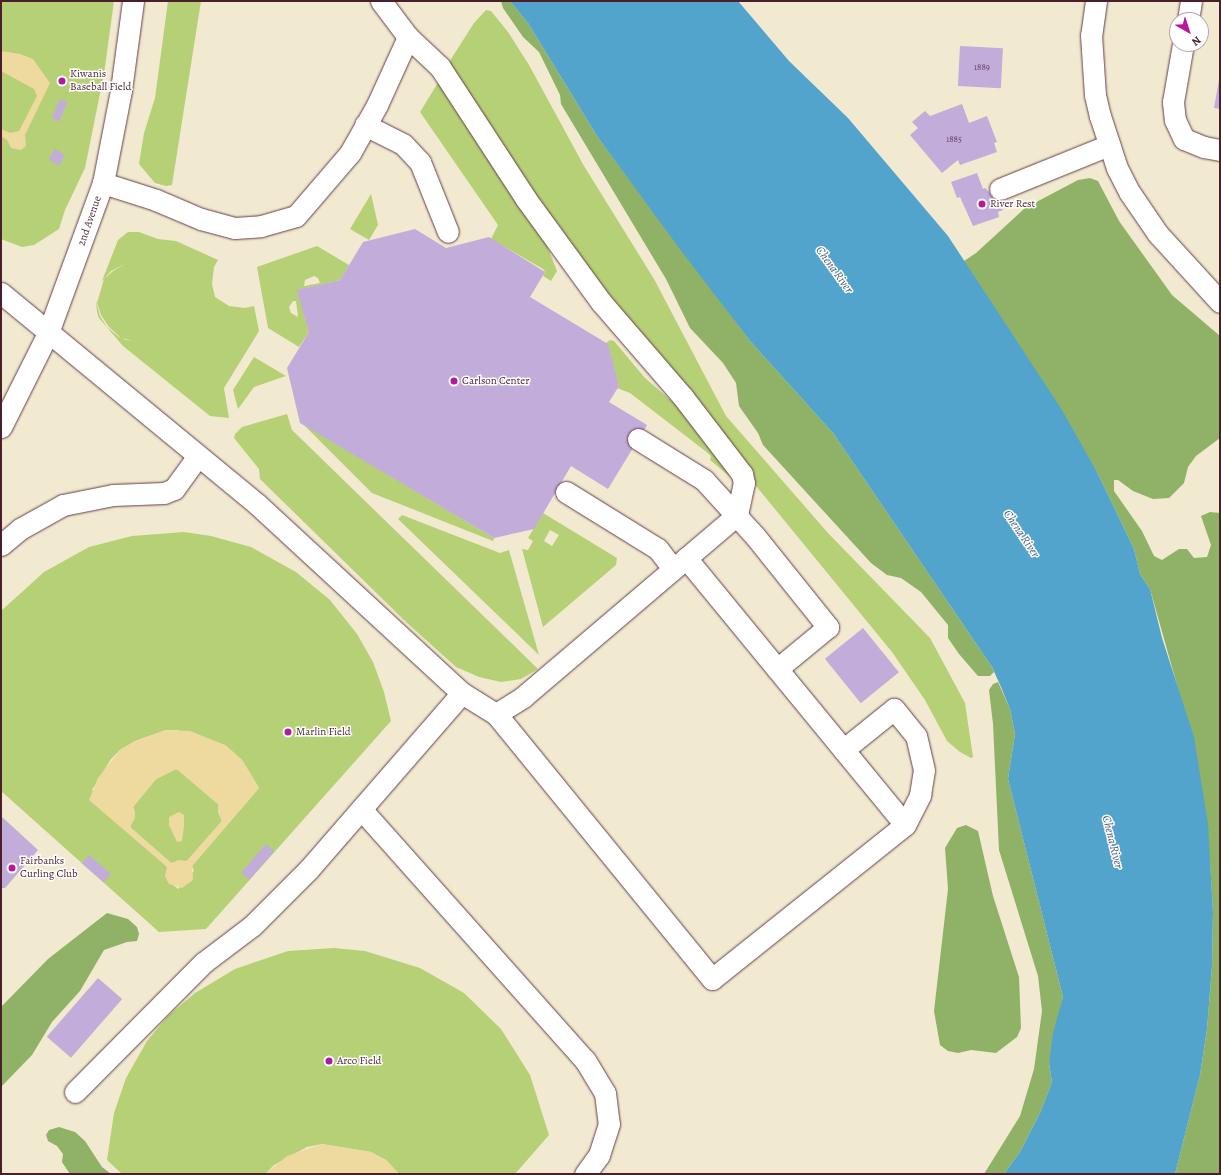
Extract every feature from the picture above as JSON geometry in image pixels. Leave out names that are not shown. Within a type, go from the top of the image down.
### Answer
[{"type":"street","name":"2nd Avenue","points":[[1,427],[48,333],[103,183],[121,90],[133,1]]},
{"type":"street","points":[[381,1],[408,37],[440,67],[526,199],[601,302],[683,398],[742,474],[744,483],[737,515],[523,697],[496,714]]},
{"type":"street","points":[[1096,1],[1091,35],[1092,67],[1100,116],[1120,174],[1143,214],[1220,302]]},
{"type":"street","points":[[1190,12],[1192,1]]},
{"type":"street","points":[[103,183],[156,200],[201,219],[236,228],[261,226],[296,216],[350,153],[408,37]]},
{"type":"street","points":[[1182,52],[1173,102],[1175,120],[1184,139],[1204,148],[1220,150]]},
{"type":"street","points":[[365,125],[403,144],[420,162],[448,232]]},
{"type":"street","points":[[1000,189],[1109,145]]},
{"type":"street","points":[[1,293],[198,457],[257,504],[462,693],[496,714],[712,979],[905,825],[920,795],[924,770],[916,736],[894,709],[843,750]]},
{"type":"street","points":[[638,439],[704,480],[737,515],[828,627],[777,669]]},
{"type":"street","points":[[1,545],[20,529],[63,505],[113,495],[164,493],[174,489],[198,457]]},
{"type":"street","points":[[566,492],[680,563],[777,669],[905,825]]},
{"type":"street","points":[[75,1092],[203,963],[257,920],[309,869],[462,693]]},
{"type":"street","points":[[361,809],[585,1060],[605,1093],[609,1124],[599,1155],[585,1174]]},
{"type":"green space","points":[[1,1],[114,1],[104,74],[85,168],[65,210],[59,229],[34,245],[22,247],[1,239]]},
{"type":"green space","points":[[168,1],[201,1],[172,185],[166,186],[155,183],[139,164],[144,133],[155,98]]},
{"type":"green space","points":[[501,1],[510,1],[528,23],[597,136],[751,342],[833,433],[992,667],[994,672],[990,676],[978,676],[959,654],[948,638],[948,625],[921,592],[901,578],[887,575],[871,563],[763,445],[758,433],[739,406],[736,383],[723,363],[690,328],[666,279],[561,104],[560,95],[539,52],[523,37],[503,8]]},
{"type":"green space","points":[[486,10],[491,11],[508,32],[529,65],[584,166],[654,279],[726,416],[828,533],[930,638],[965,703],[973,757],[971,758],[960,752],[947,741],[925,700],[892,652],[752,481],[631,321],[567,243],[446,67],[474,23]]},
{"type":"green space","points":[[439,81],[546,243],[557,271],[551,281],[543,276],[545,272],[543,269],[491,239],[498,225],[420,112]]},
{"type":"green space","points":[[1090,178],[1098,181],[1119,221],[1172,295],[1220,336],[1220,438],[1196,456],[1188,467],[1184,483],[1169,498],[1153,499],[1133,491],[1118,480],[1114,480],[1114,491],[1142,531],[1154,556],[1162,560],[1179,549],[1187,549],[1194,558],[1207,557],[1211,545],[1201,516],[1210,512],[1220,513],[1220,1174],[1175,1174],[1200,1075],[1207,1029],[1212,967],[1213,912],[1210,863],[1177,685],[1150,589],[1140,574],[1134,549],[1098,474],[964,261],[976,253],[1025,208],[1078,180]]},
{"type":"green space","points":[[371,194],[378,225],[369,240],[350,229]]},
{"type":"green space","points":[[128,232],[139,232],[158,239],[176,241],[218,260],[214,267],[212,284],[215,297],[229,306],[245,308],[254,306],[259,331],[224,388],[229,418],[210,416],[123,346],[99,318],[96,301],[100,316],[107,327],[121,338],[109,327],[101,315],[97,303],[104,279],[113,271],[125,264],[111,271],[102,281],[118,240]]},
{"type":"green space","points":[[317,246],[349,265],[340,280],[298,290],[309,332],[299,347],[268,328],[257,267]],"holes":[[[314,276],[318,278],[320,283],[304,286],[305,280]],[[293,301],[296,301],[298,317],[291,313],[289,307]]]},
{"type":"green space","points":[[610,340],[614,341],[645,378],[675,404],[740,485],[710,460],[711,456],[704,450],[630,393],[617,388],[619,386],[606,343]]},
{"type":"green space","points":[[254,357],[286,376],[254,387],[238,409],[233,390]]},
{"type":"green space","points":[[287,414],[292,430],[538,669],[521,679],[501,682],[479,677],[456,667],[406,622],[260,479],[259,469],[234,438],[235,434],[242,427]]},
{"type":"green space","points":[[303,424],[494,538],[493,541],[372,493]]},
{"type":"green space","points":[[543,513],[617,558],[616,565],[543,627],[522,549],[528,550],[533,541],[528,538]],"holes":[[[550,530],[559,535],[552,546],[544,541]]]},
{"type":"green space","points":[[402,515],[500,553],[509,550],[539,655],[398,519]]},
{"type":"green space","name":"Marlin Field","points":[[184,532],[211,536],[251,547],[296,572],[330,600],[357,634],[373,662],[384,692],[391,721],[206,929],[159,932],[1,791],[1,611],[44,572],[89,547],[132,536]],"holes":[[[166,730],[177,730],[225,745],[242,760],[259,788],[192,866],[194,871],[178,889],[167,880],[167,867],[92,790],[111,759],[120,750],[135,741]]]},
{"type":"green space","points":[[998,682],[1010,709],[1015,734],[1008,779],[1063,997],[1049,1063],[1052,1082],[1040,1113],[1020,1152],[1004,1174],[984,1174],[1020,1116],[1034,1069],[1042,1011],[1038,976],[999,850],[993,724],[989,690],[993,684]]},
{"type":"green space","points":[[174,770],[178,770],[218,804],[218,812],[222,821],[186,862],[171,863],[130,827],[135,813],[133,807],[156,779]]},
{"type":"green space","points":[[966,825],[978,831],[993,896],[1019,977],[1021,1028],[1017,1037],[996,1053],[971,1050],[958,1053],[948,1051],[940,1045],[934,1011],[948,889],[945,848],[957,828]]},
{"type":"green space","points":[[107,913],[128,919],[137,927],[139,934],[137,941],[127,942],[104,950],[80,991],[52,1022],[32,1055],[1,1087],[1,1007],[48,959]]},
{"type":"green space","name":"Arco Field","points":[[334,948],[365,951],[420,968],[464,993],[501,1029],[530,1075],[549,1135],[515,1174],[399,1174],[386,1160],[371,1152],[322,1144],[307,1147],[274,1165],[265,1174],[122,1174],[107,1160],[114,1113],[126,1078],[147,1041],[168,1016],[195,993],[235,969],[288,951]]},
{"type":"green space","points":[[59,1127],[75,1132],[85,1141],[102,1167],[111,1174],[70,1174],[62,1162],[63,1154],[57,1146],[48,1141],[46,1135],[49,1130]]},
{"type":"sand","points":[[1,51],[20,54],[33,59],[50,83],[25,135],[26,146],[21,150],[11,148],[7,140],[1,136],[1,129],[10,133],[19,131],[37,96],[34,89],[1,71]]},
{"type":"sand","points":[[166,730],[190,731],[225,745],[242,760],[259,788],[192,866],[193,880],[182,888],[169,884],[165,876],[167,867],[89,800],[98,778],[120,750],[135,741]],"holes":[[[174,770],[178,770],[218,804],[218,812],[222,821],[187,861],[179,860],[171,863],[130,827],[135,818],[133,807],[156,779]]]},
{"type":"sand","points":[[179,812],[184,815],[184,826],[182,841],[177,842],[169,825],[169,817]]},
{"type":"sand","points":[[322,1144],[371,1152],[386,1160],[399,1174],[265,1174],[287,1156]]},
{"type":"water","name":"Chena River","points":[[510,1],[738,1],[789,61],[848,118],[948,236],[1062,410],[1098,474],[1134,549],[1140,574],[1150,589],[1162,638],[1194,737],[1208,824],[1213,912],[1212,967],[1207,1029],[1200,1075],[1175,1174],[1004,1174],[1020,1152],[1040,1113],[1052,1082],[1049,1063],[1053,1033],[1063,997],[1008,779],[1015,734],[1010,709],[1001,687],[992,667],[833,433],[751,342],[682,252],[597,136],[528,23]]},
{"type":"building","points":[[960,46],[1003,48],[1001,88],[958,86]]},
{"type":"building","points":[[1220,80],[1220,109],[1214,108]]},
{"type":"building","points":[[60,99],[67,102],[59,121],[52,118]]},
{"type":"building","points":[[962,104],[969,123],[987,116],[997,142],[994,143],[997,152],[960,165],[958,160],[942,173],[910,135],[918,128],[912,122],[925,111],[930,116]]},
{"type":"building","points":[[55,149],[65,155],[59,165],[49,159]]},
{"type":"building","name":"River Rest","points":[[977,173],[983,189],[985,188],[990,193],[996,191],[1003,210],[998,212],[999,217],[973,226],[960,197],[957,198],[951,182]]},
{"type":"building","name":"Carlson Center","points":[[415,229],[446,248],[489,237],[545,272],[530,297],[608,344],[619,386],[609,402],[647,425],[608,489],[571,466],[534,529],[494,538],[300,423],[287,368],[309,332],[297,290],[340,280],[363,242]]},
{"type":"building","points":[[863,628],[899,672],[861,703],[825,659]]},
{"type":"building","name":"Fairbanks Curling Club","points":[[1,816],[38,850],[5,888],[1,888]]},
{"type":"building","points":[[266,844],[274,851],[249,880],[241,873]]},
{"type":"building","points":[[89,855],[111,874],[104,882],[82,863]]},
{"type":"building","points":[[98,978],[122,999],[71,1058],[47,1037]]},
{"type":"place","name":"Kiwanis Baseball Field","points":[[62,81]]},
{"type":"place","name":"River Rest","points":[[982,204]]},
{"type":"place","name":"Carlson Center","points":[[454,381]]},
{"type":"place","name":"Marlin Field","points":[[288,732]]},
{"type":"place","name":"Fairbanks Curling Club","points":[[12,868]]},
{"type":"place","name":"Arco Field","points":[[329,1061]]}]
